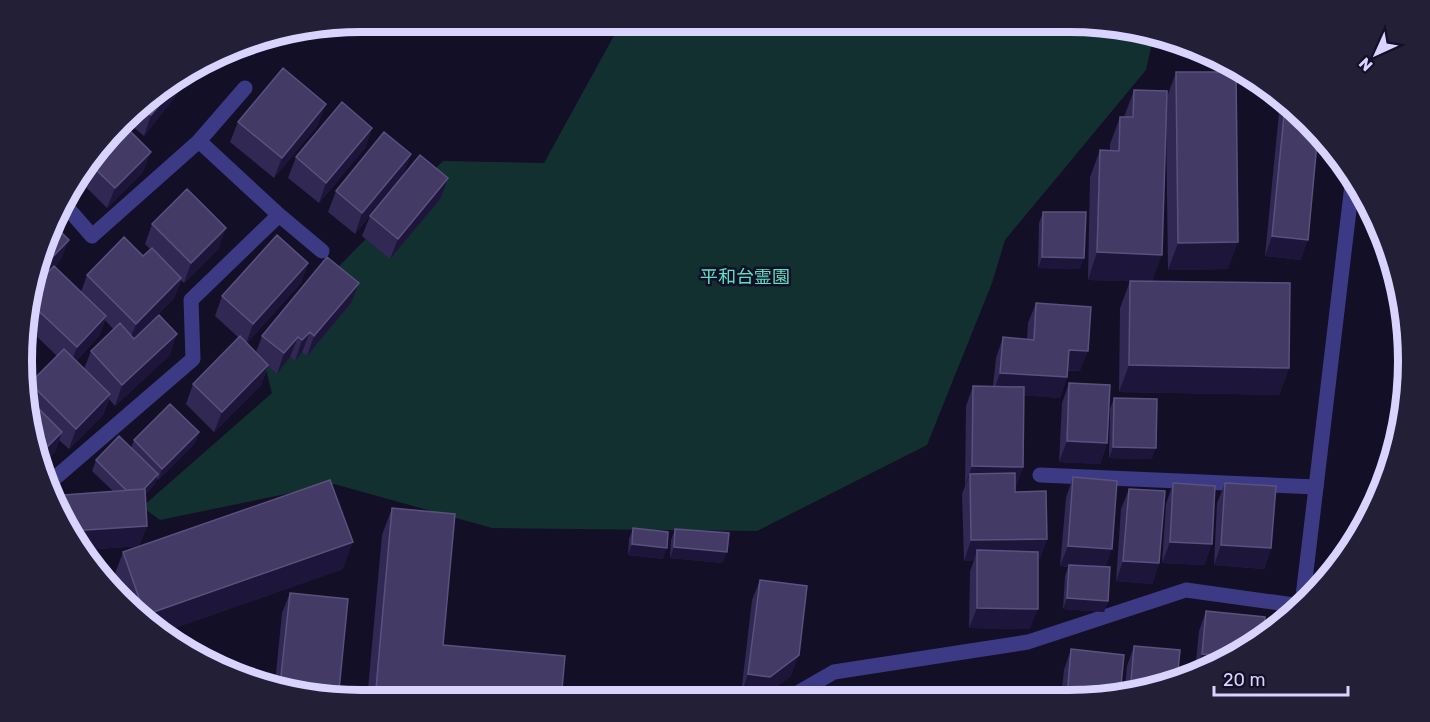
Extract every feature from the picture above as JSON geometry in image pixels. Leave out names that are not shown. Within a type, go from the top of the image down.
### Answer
[{"type":"street","points":[[68,209],[92,236],[199,141],[245,88]]},
{"type":"street","points":[[199,141],[279,216],[322,251]]},
{"type":"street","points":[[1303,593],[1351,191]]},
{"type":"street","points":[[54,479],[193,359],[191,300],[279,216]]},
{"type":"street","points":[[1040,475],[1316,487]]},
{"type":"street","points":[[803,690],[834,672],[1028,642],[1186,590],[1291,605]]},
{"type":"green space","name":"平和台霊園","points":[[616,32],[1091,32],[1152,43],[1146,70],[1005,240],[992,283],[927,445],[757,531],[492,528],[334,484],[160,520],[142,507],[272,393],[260,346],[443,161],[544,163]]},
{"type":"building","points":[[283,68],[326,104],[282,158],[238,122]]},
{"type":"building","points":[[1176,72],[1227,72],[1236,77],[1238,242],[1178,243]]},
{"type":"building","points":[[1134,90],[1167,91],[1162,255],[1097,252],[1100,150],[1119,151],[1120,117],[1133,117]]},
{"type":"building","points":[[169,93],[151,115],[146,111]]},
{"type":"building","points":[[342,102],[372,128],[326,183],[296,157]]},
{"type":"building","points":[[1284,112],[1317,144],[1308,240],[1272,236]]},
{"type":"building","points":[[128,129],[151,152],[115,188],[94,168]]},
{"type":"building","points":[[384,132],[411,154],[362,213],[336,191]]},
{"type":"building","points":[[420,155],[448,178],[398,239],[370,216]]},
{"type":"building","points":[[187,189],[226,228],[191,263],[152,224]]},
{"type":"building","points":[[1043,212],[1086,212],[1084,258],[1042,257]]},
{"type":"building","points":[[59,230],[69,240],[47,263]]},
{"type":"building","points":[[277,235],[308,263],[253,324],[222,296]]},
{"type":"building","points":[[124,237],[143,256],[152,248],[181,278],[136,324],[87,275]]},
{"type":"building","points":[[327,257],[359,283],[314,336],[310,332],[302,340],[298,337],[284,353],[262,336]]},
{"type":"building","points":[[54,266],[106,316],[77,347],[36,308],[43,278]]},
{"type":"building","points":[[1130,281],[1290,283],[1289,368],[1129,365]]},
{"type":"building","points":[[1036,303],[1091,307],[1088,351],[1069,350],[1067,377],[1000,373],[1003,337],[1034,340]]},
{"type":"building","points":[[159,315],[177,334],[122,385],[91,351],[120,323],[134,339]]},
{"type":"building","points":[[240,336],[268,365],[222,412],[193,384]]},
{"type":"building","points":[[64,349],[110,394],[76,429],[32,385],[32,381]]},
{"type":"building","points":[[1069,383],[1110,385],[1107,443],[1067,441]]},
{"type":"building","points":[[973,386],[1024,387],[1023,467],[972,466]]},
{"type":"building","points":[[1114,398],[1157,399],[1156,448],[1113,447]]},
{"type":"building","points":[[34,404],[62,432],[44,450]]},
{"type":"building","points":[[170,404],[199,432],[162,469],[134,440]]},
{"type":"building","points":[[119,436],[158,474],[144,489],[126,490],[96,460]]},
{"type":"building","points":[[1015,473],[1015,492],[1046,491],[1047,539],[971,540],[970,474]]},
{"type":"building","points":[[1073,477],[1117,481],[1112,549],[1068,546]]},
{"type":"building","points":[[330,480],[353,542],[149,613],[142,607],[123,552]]},
{"type":"building","points":[[1173,483],[1215,486],[1212,544],[1170,542]]},
{"type":"building","points":[[1225,483],[1276,486],[1271,548],[1221,545]]},
{"type":"building","points":[[145,489],[147,526],[79,530],[65,507],[64,495]]},
{"type":"building","points":[[1129,489],[1165,491],[1159,563],[1123,561]]},
{"type":"building","points":[[392,508],[455,514],[443,645],[565,656],[562,690],[376,690]]},
{"type":"building","points":[[633,528],[668,532],[667,548],[632,544]]},
{"type":"building","points":[[675,529],[729,533],[727,552],[674,547]]},
{"type":"building","points":[[977,550],[1038,552],[1038,609],[977,608]]},
{"type":"building","points":[[1069,565],[1110,567],[1108,601],[1067,598]]},
{"type":"building","points":[[760,580],[807,586],[799,655],[770,677],[748,674]]},
{"type":"building","points":[[290,593],[348,599],[339,690],[281,680]]},
{"type":"building","points":[[1206,611],[1265,617],[1264,626],[1234,646],[1217,656],[1202,654]]},
{"type":"building","points":[[1134,646],[1180,650],[1178,672],[1131,684]]},
{"type":"building","points":[[1071,649],[1124,655],[1121,686],[1068,690]]}]
